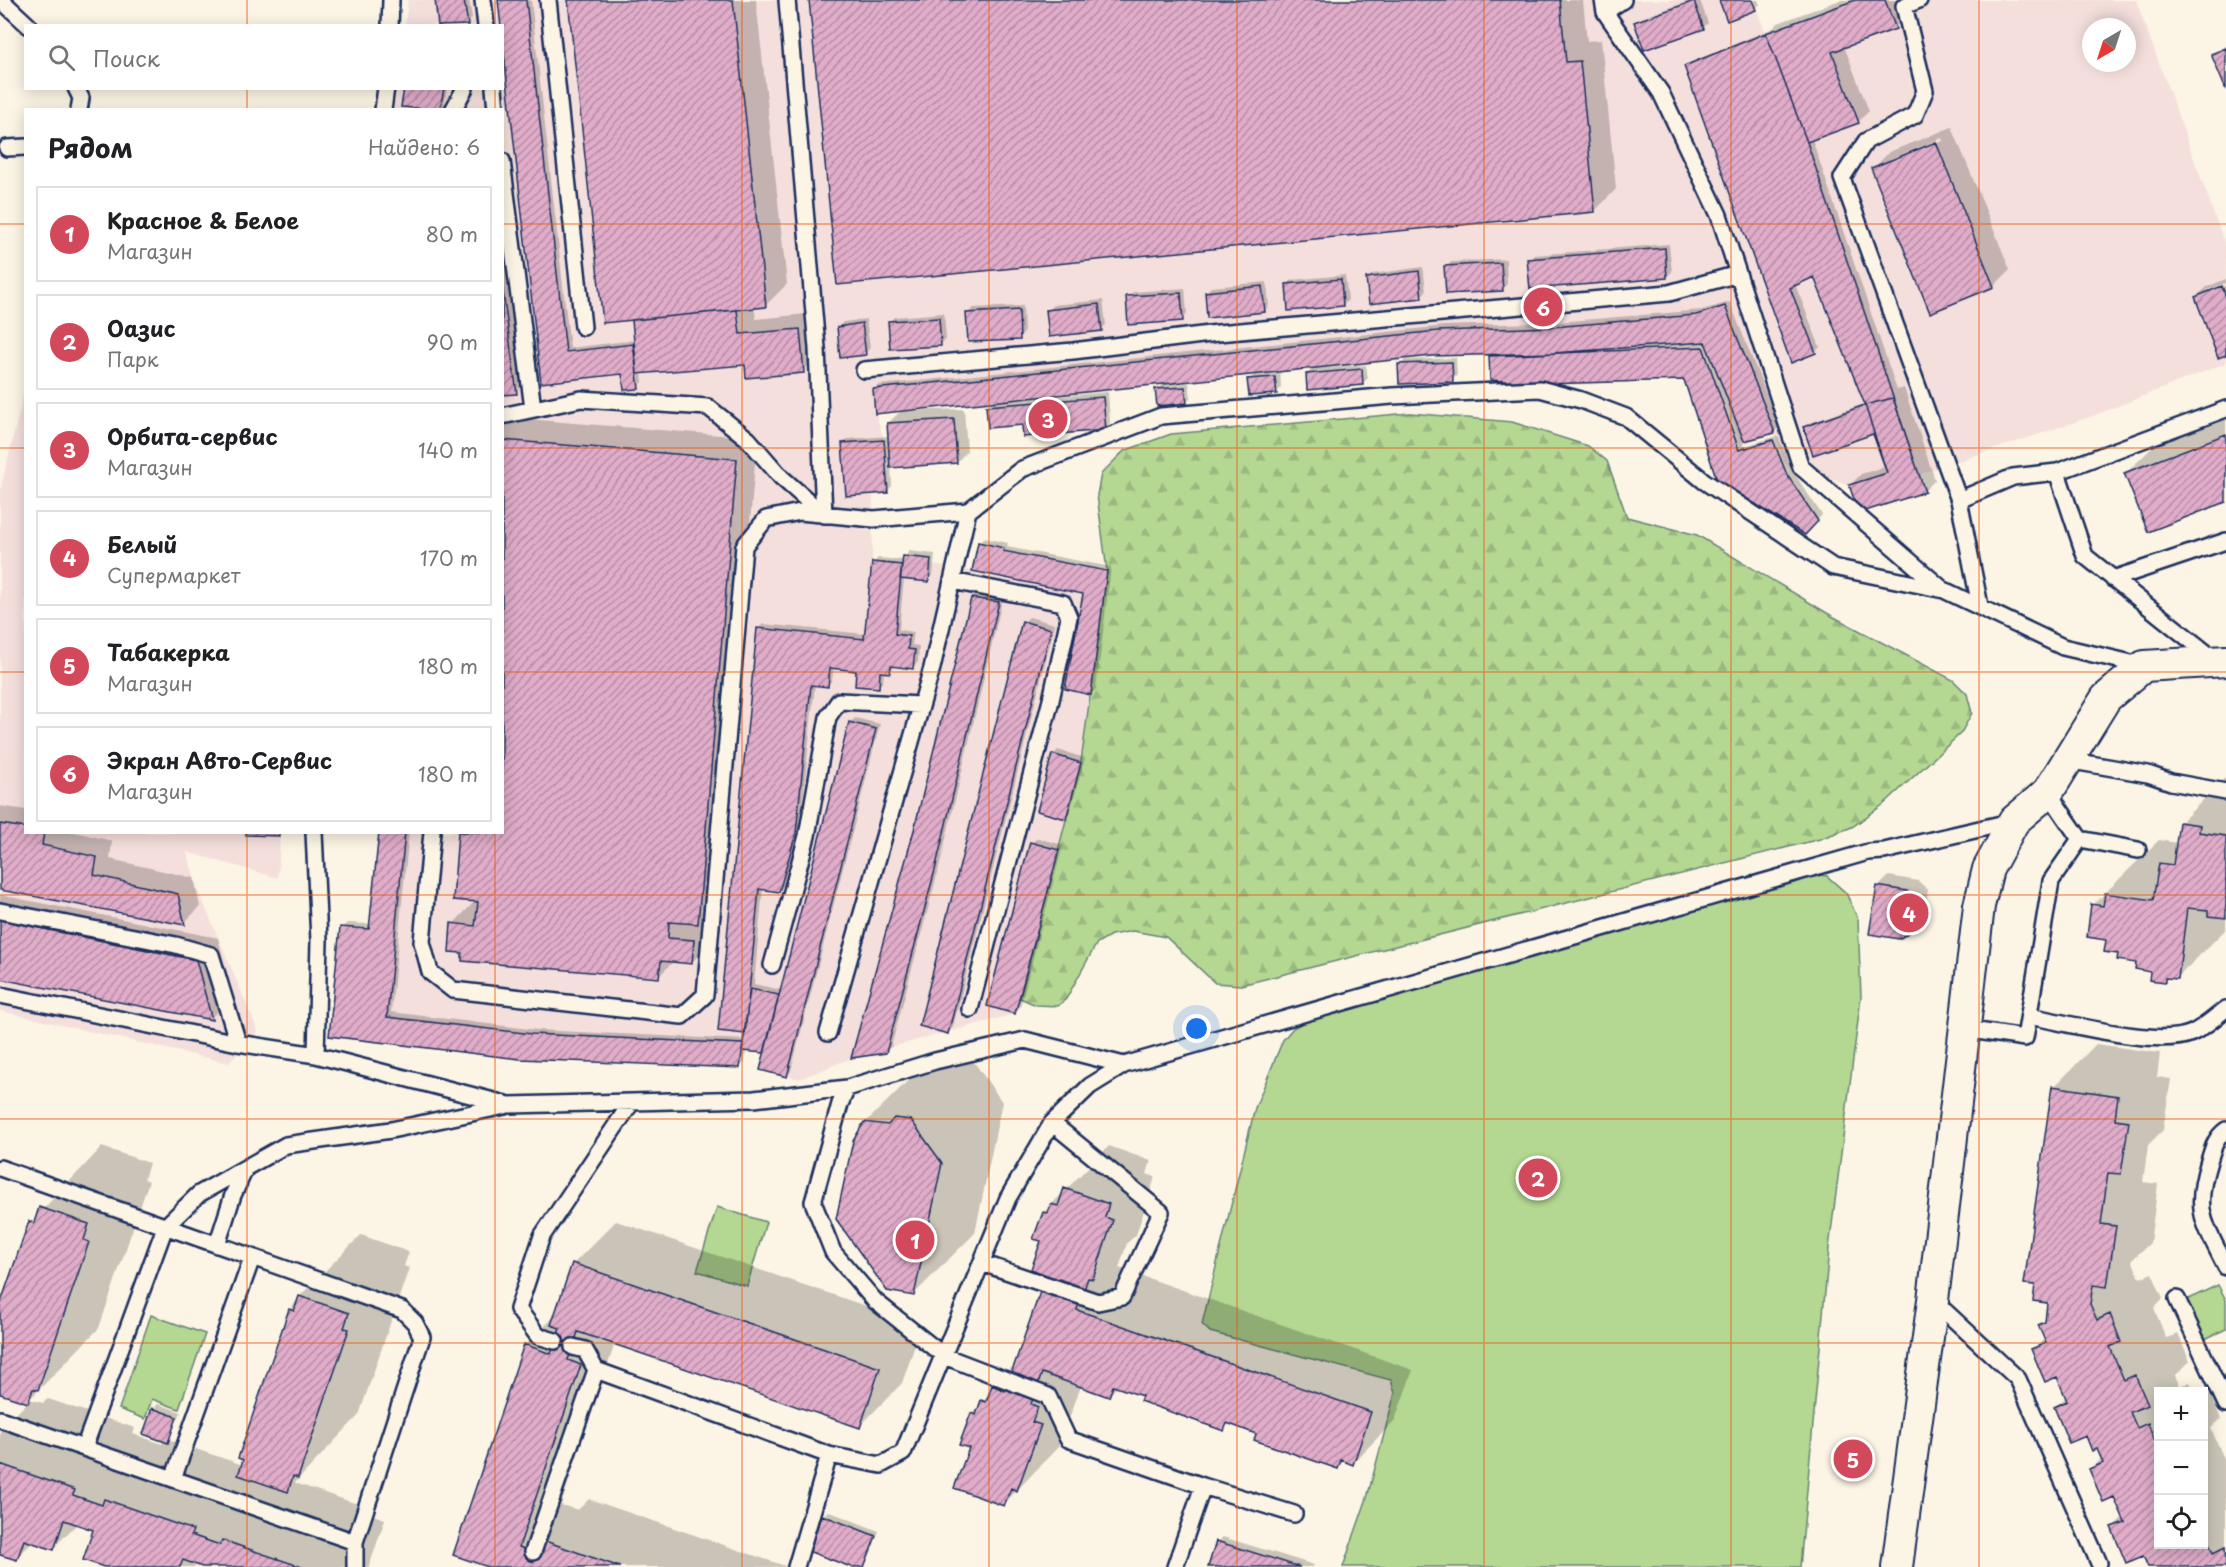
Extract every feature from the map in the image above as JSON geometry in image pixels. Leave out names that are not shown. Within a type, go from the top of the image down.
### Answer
[{"type":"street","points":[[1897,1567],[1933,1300],[1979,906],[1988,868],[2014,821],[2048,792],[2106,698],[2144,666],[2221,661]]},
{"type":"lane","points":[[1,0],[27,24]]},
{"type":"lane","points":[[390,24],[391,0]]},
{"type":"lane","points":[[483,0],[486,24]]},
{"type":"lane","points":[[548,0],[583,327]]},
{"type":"lane","points":[[787,0],[817,348],[824,515]]},
{"type":"lane","points":[[1623,0],[1604,6],[1661,93],[1719,216],[1801,467],[1944,590]]},
{"type":"lane","points":[[1919,0],[1904,6],[1925,91],[1915,115],[1866,141],[1842,178],[1959,500],[1980,606]]},
{"type":"lane","points":[[76,90],[81,98],[79,108]]},
{"type":"lane","points":[[383,108],[386,90]]},
{"type":"lane","points":[[454,108],[464,90]]},
{"type":"lane","points":[[494,90],[496,108]]},
{"type":"lane","points":[[7,148],[24,147]]},
{"type":"lane","points":[[504,177],[533,409]]},
{"type":"lane","points":[[864,370],[1073,351],[1218,333],[1669,293],[1738,274]]},
{"type":"lane","points":[[432,834],[422,942],[430,972],[453,990],[682,1016],[705,994],[744,546],[766,519],[800,512],[874,519],[968,511],[1022,469],[1161,416],[1392,396],[1540,389],[1581,400],[1626,417],[1704,481],[1833,567],[1944,590],[2063,647],[2144,666]]},
{"type":"lane","points":[[504,416],[581,399],[708,407],[747,440],[781,477],[824,515]]},
{"type":"lane","points":[[1959,500],[2013,477],[2057,472],[2226,409]]},
{"type":"lane","points":[[2057,472],[2085,556],[2221,661]]},
{"type":"lane","points":[[828,1033],[921,705],[968,511]]},
{"type":"lane","points":[[2113,579],[2226,541]]},
{"type":"lane","points":[[952,581],[1063,603],[1069,617],[1051,700],[970,1009]]},
{"type":"lane","points":[[772,965],[807,836],[828,717],[839,701],[921,705]]},
{"type":"lane","points":[[2067,760],[2148,774],[2171,782],[2226,792]]},
{"type":"lane","points":[[2048,792],[2080,839],[2138,850]]},
{"type":"lane","points":[[573,1347],[585,1350],[596,1370],[829,1455],[880,1465],[903,1454],[1008,1198],[1052,1123],[1090,1086],[1124,1065],[1868,852],[1884,851],[2014,821]]},
{"type":"lane","points":[[314,834],[319,941],[316,1055]]},
{"type":"lane","points":[[1964,1029],[2025,1038],[2051,881],[2080,839]]},
{"type":"lane","points":[[0,911],[176,945],[211,956],[238,1044]]},
{"type":"lane","points":[[0,995],[238,1044],[316,1055],[509,1105]]},
{"type":"lane","points":[[2029,1016],[2143,1037],[2169,1038],[2191,1033],[2226,1008]]},
{"type":"lane","points":[[84,1448],[165,1227],[199,1194],[286,1145],[391,1130],[509,1105],[754,1098],[847,1088],[935,1061],[1025,1040],[1124,1065]]},
{"type":"lane","points":[[847,1088],[840,1104],[813,1202],[833,1252],[875,1302],[944,1356],[1048,1396],[1068,1439],[1203,1486],[1294,1514]]},
{"type":"lane","points":[[555,1341],[538,1336],[518,1309],[542,1236],[631,1103]]},
{"type":"lane","points":[[982,1263],[1098,1302],[1122,1297],[1161,1212],[1052,1123]]},
{"type":"lane","points":[[2226,1130],[2216,1137],[2200,1191],[2203,1221],[2226,1267]]},
{"type":"lane","points":[[0,1168],[402,1310],[415,1323],[422,1337],[354,1542],[356,1567]]},
{"type":"lane","points":[[217,1245],[245,1169]]},
{"type":"lane","points":[[173,1479],[252,1258]]},
{"type":"lane","points":[[2177,1299],[2226,1404]]},
{"type":"lane","points":[[1933,1300],[2018,1379],[2099,1563]]},
{"type":"lane","points":[[533,1552],[596,1370]]},
{"type":"lane","points":[[0,1419],[354,1542]]},
{"type":"lane","points":[[796,1567],[829,1455]]},
{"type":"lane","points":[[1175,1567],[1203,1486]]},
{"type":"shaded area","points":[[408,0],[1753,0],[1766,33],[1855,0],[2136,0],[2226,247],[2226,363],[2093,416],[1920,474],[1925,492],[1859,513],[1849,485],[1785,464],[1775,433],[1741,445],[1705,342],[1553,353],[1432,356],[876,414],[884,440],[888,493],[873,494],[872,562],[901,565],[903,556],[931,559],[931,565],[972,571],[978,542],[1004,548],[1003,551],[1107,571],[1081,762],[1015,1014],[851,1058],[800,1079],[760,1070],[764,1053],[743,1051],[740,1068],[520,1059],[329,1036],[340,927],[369,929],[379,834],[504,834],[504,108],[394,108],[397,90],[504,90],[504,24],[405,24]]},
{"type":"shaded area","points":[[24,392],[24,834],[280,834],[278,878],[187,852],[198,890],[258,1031],[229,1063],[0,1011],[0,491]]},
{"type":"green space","points":[[1410,413],[1512,422],[1588,446],[1607,461],[1627,517],[1697,535],[1832,616],[1953,680],[1967,694],[1972,713],[1961,733],[1884,804],[1852,827],[1820,839],[1241,985],[1215,983],[1166,937],[1133,931],[1111,935],[1097,943],[1066,999],[1058,1006],[1036,1005],[1020,998],[1081,762],[1107,571],[1097,495],[1101,474],[1124,451],[1171,434]]},
{"type":"green space","points":[[1811,874],[1827,876],[1846,893],[1858,919],[1861,997],[1829,1248],[1800,1567],[1343,1567],[1367,1498],[1395,1393],[1391,1380],[1210,1332],[1202,1324],[1255,1108],[1283,1040],[1293,1028],[1306,1021]]},
{"type":"green space","points":[[717,1207],[766,1222],[747,1286],[697,1271]]},
{"type":"green space","points":[[2218,1285],[2226,1300],[2226,1329],[2205,1339],[2186,1300]]},
{"type":"green space","points":[[151,1315],[205,1334],[179,1409],[152,1399],[145,1419],[119,1409]]},
{"type":"building","points":[[435,0],[464,0],[468,24],[438,24]]},
{"type":"building","points":[[498,0],[526,0],[566,352],[633,344],[639,389],[624,390],[622,374],[541,383],[504,53],[504,24],[501,24]]},
{"type":"building","points":[[568,0],[733,0],[766,307],[603,323]]},
{"type":"building","points":[[809,0],[1560,0],[1566,62],[1580,61],[1595,212],[837,285]]},
{"type":"building","points":[[1719,0],[1752,0],[1756,10],[1727,21]]},
{"type":"building","points":[[1855,0],[1885,0],[1896,29],[1832,52],[1859,123],[1807,142],[1766,33]]},
{"type":"building","points":[[1694,1],[1704,29],[1644,50],[1634,22]]},
{"type":"building","points":[[1766,33],[1807,142],[1925,492],[1859,513],[1849,485],[1887,473],[1873,434],[1813,455],[1803,427],[1865,405],[1814,277],[1790,288],[1816,353],[1791,363],[1684,66]]},
{"type":"building","points":[[2226,48],[2226,90],[2211,54]]},
{"type":"building","points":[[404,90],[444,90],[440,108],[401,107]]},
{"type":"building","points":[[1936,142],[1994,287],[1930,313],[1871,168]]},
{"type":"building","points":[[1665,248],[1667,278],[1530,289],[1527,259]]},
{"type":"building","points":[[1501,263],[1503,291],[1446,294],[1444,266]]},
{"type":"building","points":[[1419,271],[1422,298],[1369,304],[1366,278]]},
{"type":"building","points":[[1341,279],[1343,306],[1288,311],[1286,284]]},
{"type":"building","points":[[1262,286],[1265,312],[1207,318],[1205,292]]},
{"type":"building","points":[[2222,286],[2226,297],[2226,355],[2218,358],[2195,297]]},
{"type":"building","points":[[1181,293],[1183,321],[1128,325],[1126,296]]},
{"type":"building","points":[[504,300],[517,394],[504,395]]},
{"type":"building","points":[[1099,304],[1102,331],[1049,337],[1046,310]]},
{"type":"building","points":[[1725,306],[1775,433],[1744,441],[1705,342],[1553,353],[1432,356],[875,414],[873,389],[1438,331],[1552,327],[1696,315]]},
{"type":"building","points":[[737,310],[740,334],[800,329],[804,373],[746,378],[745,365],[637,374],[632,320]]},
{"type":"building","points":[[1019,310],[1020,340],[968,342],[966,313]]},
{"type":"building","points":[[939,318],[941,346],[890,349],[888,321]]},
{"type":"building","points":[[862,323],[866,355],[840,358],[837,327]]},
{"type":"building","points":[[1703,347],[1739,450],[1773,440],[1787,475],[1818,521],[1805,535],[1717,480],[1684,380],[1544,384],[1490,380],[1489,356]]},
{"type":"building","points":[[1452,362],[1453,382],[1399,384],[1398,364]]},
{"type":"building","points":[[1362,369],[1363,385],[1307,390],[1306,374]]},
{"type":"building","points":[[1275,377],[1277,394],[1249,396],[1247,379]]},
{"type":"building","points":[[1185,387],[1187,403],[1157,406],[1155,389]]},
{"type":"building","points":[[1103,397],[1106,430],[1023,437],[1022,425],[988,428],[986,406]]},
{"type":"building","points":[[1893,398],[1925,492],[1859,513],[1849,485],[1887,473],[1865,405]]},
{"type":"building","points":[[954,419],[957,463],[890,468],[887,423]]},
{"type":"building","points":[[2226,434],[2226,502],[2148,532],[2124,473]]},
{"type":"building","points":[[504,440],[737,459],[698,924],[669,922],[668,938],[694,940],[692,964],[661,961],[659,978],[462,961],[462,953],[449,952],[451,923],[475,926],[478,902],[453,900],[458,834],[504,834]]},
{"type":"building","points":[[884,440],[888,493],[846,496],[842,443]]},
{"type":"building","points":[[978,542],[1004,548],[1003,551],[1107,571],[1091,695],[1065,689],[1083,594],[972,571]]},
{"type":"building","points":[[903,556],[931,559],[929,582],[900,579]]},
{"type":"building","points":[[872,562],[902,565],[895,634],[909,636],[908,649],[915,650],[913,669],[891,666],[890,673],[880,672],[879,688],[855,686],[856,671],[830,668],[828,687],[811,685],[796,833],[779,892],[759,889],[745,1034],[718,1031],[757,628],[864,639]]},
{"type":"building","points":[[971,598],[999,602],[935,870],[886,1053],[851,1058],[914,830]]},
{"type":"building","points":[[1022,621],[1051,629],[948,1034],[919,1026]]},
{"type":"building","points":[[849,722],[876,729],[787,1077],[760,1070]]},
{"type":"building","points":[[1052,754],[1081,763],[1066,819],[1037,811]]},
{"type":"building","points":[[2179,822],[2200,825],[2199,832],[2226,836],[2226,918],[2208,916],[2208,910],[2187,908],[2178,979],[2165,978],[2165,982],[2149,980],[2150,972],[2135,969],[2136,963],[2117,960],[2118,954],[2104,952],[2106,940],[2087,937],[2091,904],[2103,906],[2105,893],[2153,900],[2159,863],[2173,865]]},
{"type":"building","points":[[0,824],[24,828],[24,834],[44,834],[42,845],[97,857],[94,875],[178,894],[185,925],[0,890]]},
{"type":"building","points":[[279,834],[279,836],[246,835]]},
{"type":"building","points":[[379,834],[405,834],[387,1017],[532,1034],[743,1044],[740,1068],[520,1059],[329,1036],[340,927],[369,929]]},
{"type":"building","points":[[1030,842],[1059,850],[1015,1014],[987,1006]]},
{"type":"building","points":[[1877,886],[1907,891],[1918,901],[1915,929],[1899,939],[1869,934]]},
{"type":"building","points":[[0,920],[196,960],[212,1020],[0,979]]},
{"type":"building","points":[[750,989],[779,995],[764,1053],[742,1051]]},
{"type":"building","points":[[2052,1086],[2118,1096],[2115,1119],[2129,1121],[2121,1174],[2108,1173],[2101,1224],[2116,1226],[2107,1287],[2093,1285],[2090,1304],[2097,1320],[2110,1314],[2121,1342],[2110,1347],[2124,1380],[2135,1375],[2148,1405],[2130,1412],[2137,1428],[2148,1423],[2154,1440],[2154,1549],[2208,1549],[2208,1541],[2213,1553],[2225,1547],[2226,1567],[2148,1567],[2143,1556],[2126,1563],[2111,1527],[2125,1522],[2114,1497],[2103,1502],[2089,1469],[2103,1463],[2097,1449],[2092,1451],[2086,1436],[2069,1443],[2054,1407],[2067,1401],[2057,1377],[2045,1382],[2031,1349],[2046,1343],[2038,1325],[2045,1322],[2047,1303],[2033,1301],[2035,1285],[2024,1284]]},
{"type":"building","points":[[894,1118],[911,1120],[942,1163],[914,1296],[887,1291],[836,1219],[853,1141],[864,1122],[888,1125]]},
{"type":"building","points":[[1064,1188],[1109,1204],[1105,1217],[1113,1220],[1093,1279],[1088,1278],[1077,1310],[1371,1412],[1353,1465],[1341,1460],[1338,1469],[1254,1440],[1256,1434],[1227,1423],[1224,1431],[1140,1401],[1142,1396],[1113,1386],[1109,1397],[1042,1373],[1031,1404],[1038,1407],[1032,1422],[1041,1425],[1017,1491],[1011,1488],[1004,1506],[954,1488],[969,1448],[959,1445],[971,1413],[976,1415],[981,1400],[986,1402],[992,1385],[1005,1391],[1046,1275],[1031,1269],[1041,1241],[1033,1239],[1043,1212],[1048,1213],[1051,1204],[1058,1206]]},
{"type":"building","points":[[39,1207],[89,1224],[84,1240],[89,1242],[38,1390],[33,1389],[28,1403],[0,1394],[0,1305],[29,1221],[34,1223]]},
{"type":"building","points":[[572,1263],[880,1368],[860,1428],[578,1332],[568,1360],[581,1365],[519,1547],[540,1554],[545,1541],[620,1567],[488,1567],[453,1555],[524,1344],[551,1354],[560,1328],[551,1325]]},
{"type":"building","points":[[299,1296],[349,1313],[344,1328],[349,1329],[298,1478],[293,1476],[288,1492],[238,1475],[243,1460],[238,1458],[289,1309],[294,1311]]},
{"type":"building","points":[[152,1408],[177,1417],[168,1443],[143,1434]]},
{"type":"building","points":[[0,1464],[75,1490],[73,1495],[102,1505],[104,1499],[193,1530],[191,1535],[220,1545],[222,1540],[302,1567],[202,1567],[183,1560],[180,1567],[104,1567],[83,1560],[93,1530],[64,1520],[54,1550],[24,1540],[17,1560],[0,1555]]},
{"type":"building","points":[[822,1515],[876,1536],[864,1567],[851,1567],[808,1551]]},
{"type":"building","points":[[1216,1541],[1300,1567],[1208,1567]]},
{"type":"place","name":"Экран Авто-Сервис","points":[[1543,307]]},
{"type":"place","name":"Орбита-сервис","points":[[1048,419]]},
{"type":"place","name":"Белый","points":[[1909,913]]},
{"type":"place","name":"Оазис","points":[[1538,1178]]},
{"type":"place","name":"Красное & Белое","points":[[915,1240]]},
{"type":"place","name":"Табакерка","points":[[1853,1459]]}]
